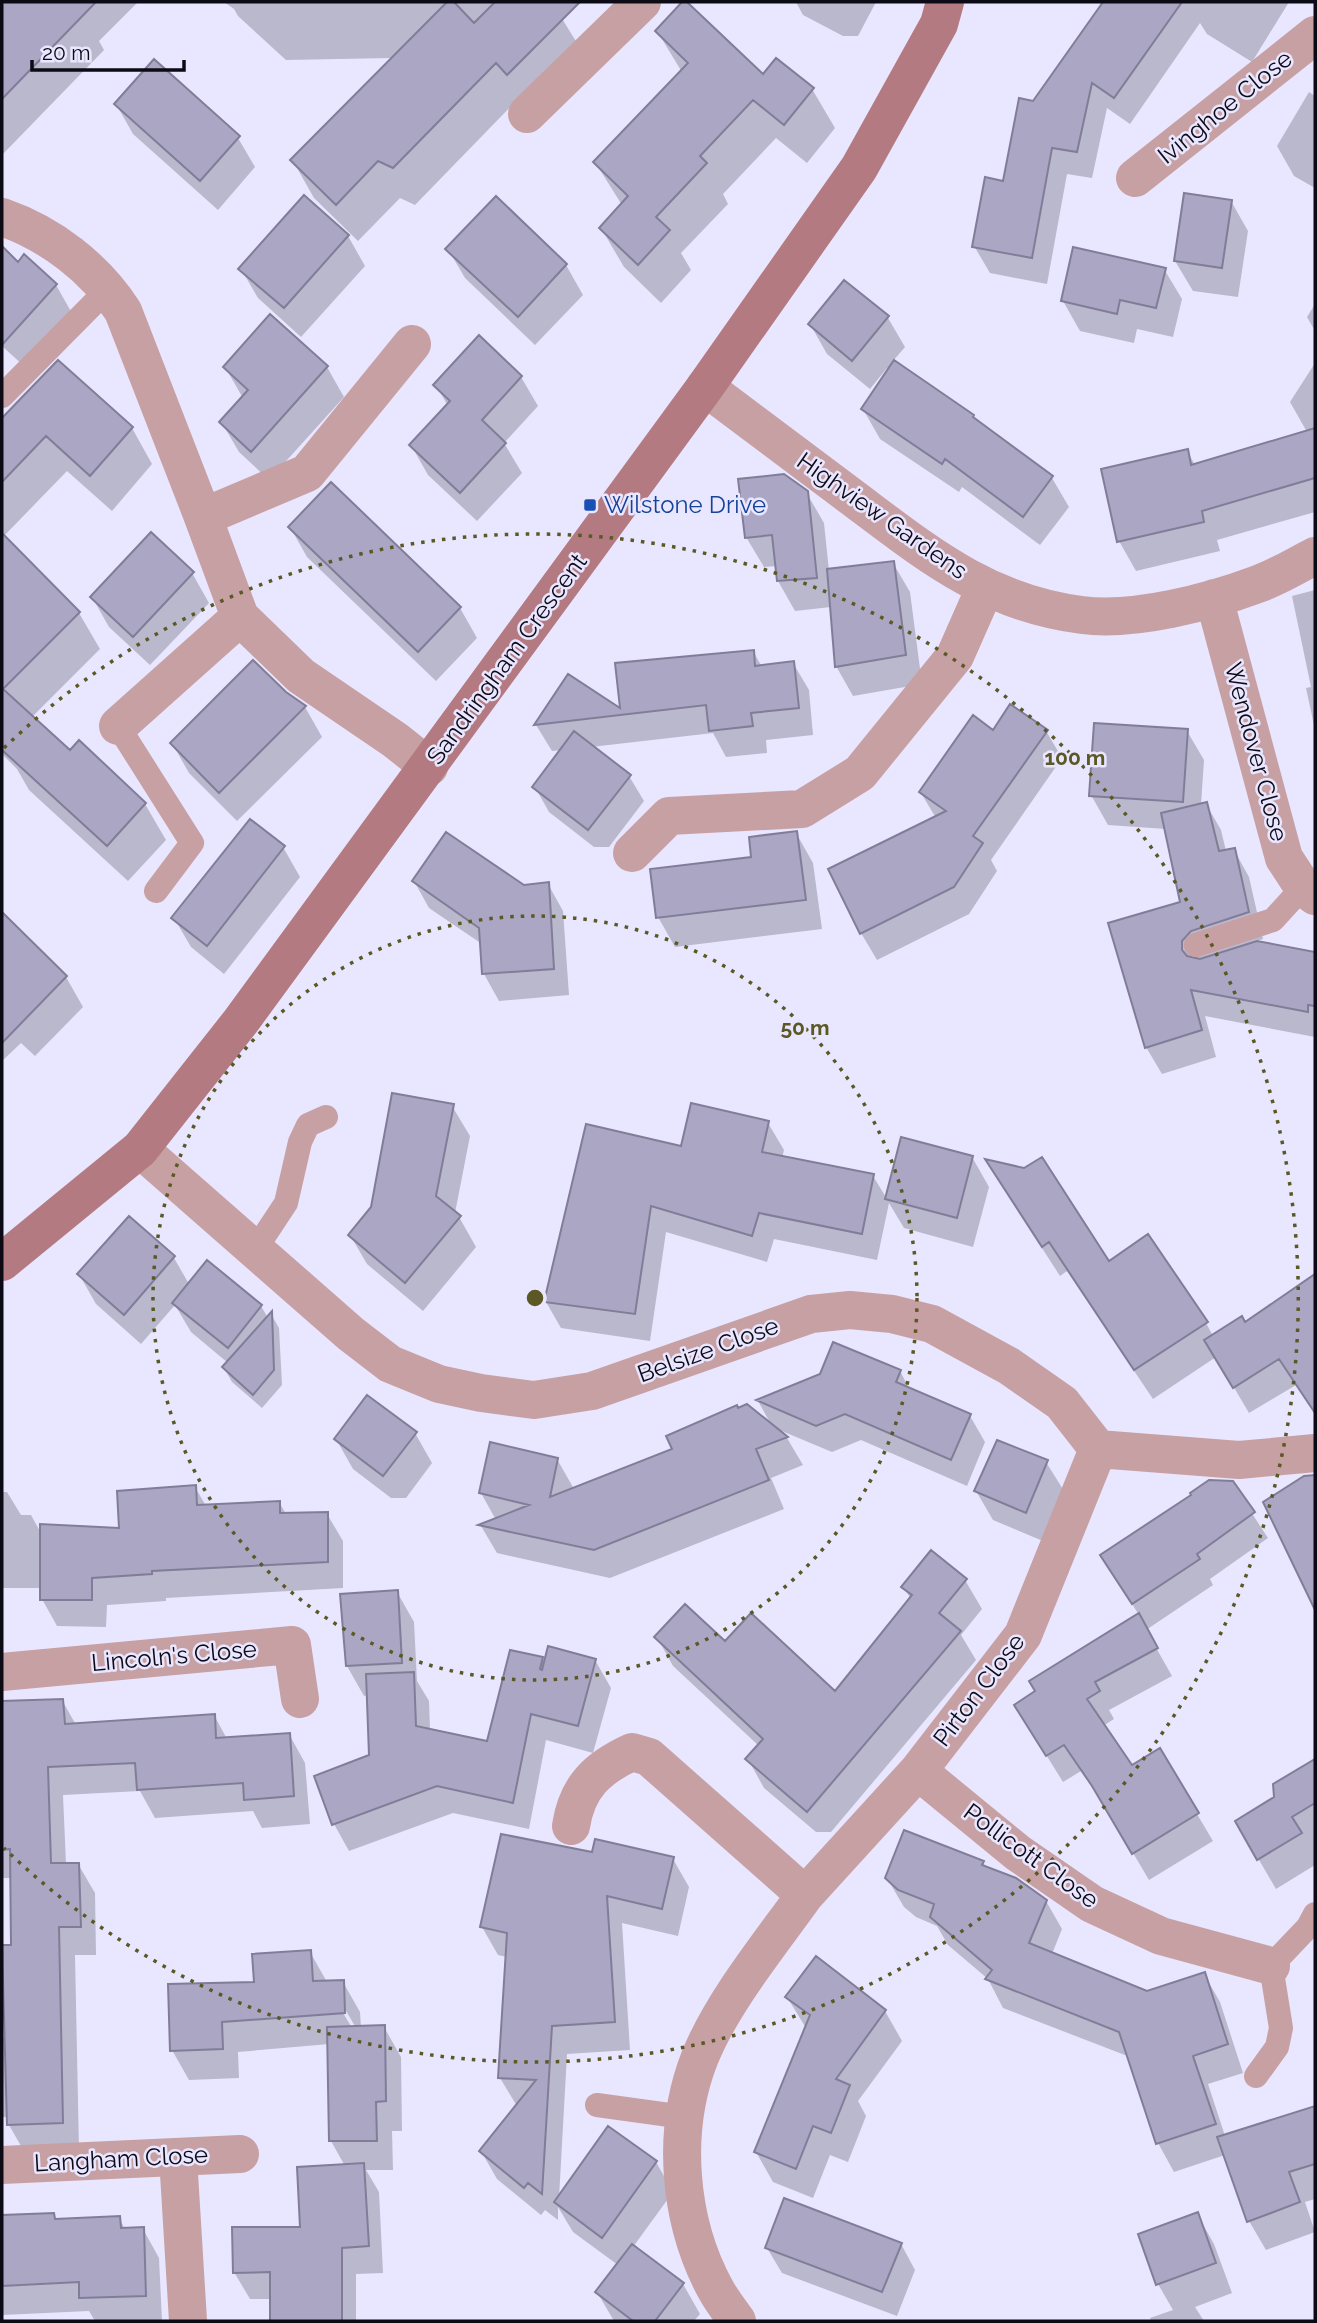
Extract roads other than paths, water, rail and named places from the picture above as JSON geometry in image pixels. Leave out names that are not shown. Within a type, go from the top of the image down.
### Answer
[{"type":"street","points":[[527,114],[642,2]]},
{"type":"street","name":"Sandringham Crescent","points":[[2,1262],[140,1149],[241,1021],[705,387],[859,168],[939,24],[945,2]]},
{"type":"street","name":"Ivinghoe Close","points":[[1135,178],[1315,35]]},
{"type":"street","points":[[2,217],[23,224],[69,253],[108,289],[123,311],[240,617],[301,676],[395,740],[429,767]]},
{"type":"street","points":[[203,516],[307,473],[412,344]]},
{"type":"street","name":"Highview Gardens","points":[[705,387],[932,556],[985,588],[1028,604],[1083,615],[1132,615],[1214,598],[1261,584],[1315,555]]},
{"type":"street","points":[[632,853],[669,816],[802,809],[860,774],[955,656],[985,588]]},
{"type":"street","name":"Wendover Close","points":[[1214,598],[1284,858],[1309,892]]},
{"type":"street","points":[[118,726],[240,617]]},
{"type":"street","name":"Belsize Close","points":[[140,1149],[351,1334],[390,1364],[439,1384],[481,1394],[534,1400],[592,1391],[811,1314],[850,1310],[892,1314],[932,1324],[1009,1366],[1062,1402],[1098,1450]]},
{"type":"street","points":[[1098,1450],[1239,1460],[1315,1453]]},
{"type":"street","name":"Pirton Close","points":[[737,2321],[716,2289],[697,2245],[683,2187],[684,2117],[700,2057],[730,2001],[805,1895],[918,1771],[1023,1635],[1098,1450]]},
{"type":"street","name":"Lincoln's Close","points":[[2,1672],[292,1645],[300,1699]]},
{"type":"street","points":[[571,1826],[573,1811],[583,1787],[616,1759],[632,1752],[649,1757],[805,1895]]},
{"type":"street","name":"Pollicott Close","points":[[918,1771],[1018,1853],[1092,1904],[1161,1936],[1272,1966]]},
{"type":"street","name":"Langham Close","points":[[2,2165],[240,2154]]},
{"type":"street","points":[[178,2157],[188,2321]]},
{"type":"lane","points":[[2,396],[108,289]]},
{"type":"lane","points":[[118,726],[192,843],[156,891]]},
{"type":"lane","points":[[1196,945],[1273,919],[1309,892]]},
{"type":"lane","points":[[255,1250],[286,1203],[304,1134],[309,1125],[326,1117]]},
{"type":"lane","points":[[1256,2076],[1277,2047],[1282,2028],[1274,1993],[1272,1966],[1308,1927],[1315,1914]]},
{"type":"lane","points":[[597,2105],[684,2117]]},
{"type":"place","name":"Wilstone Drive","points":[[590,505]]}]
